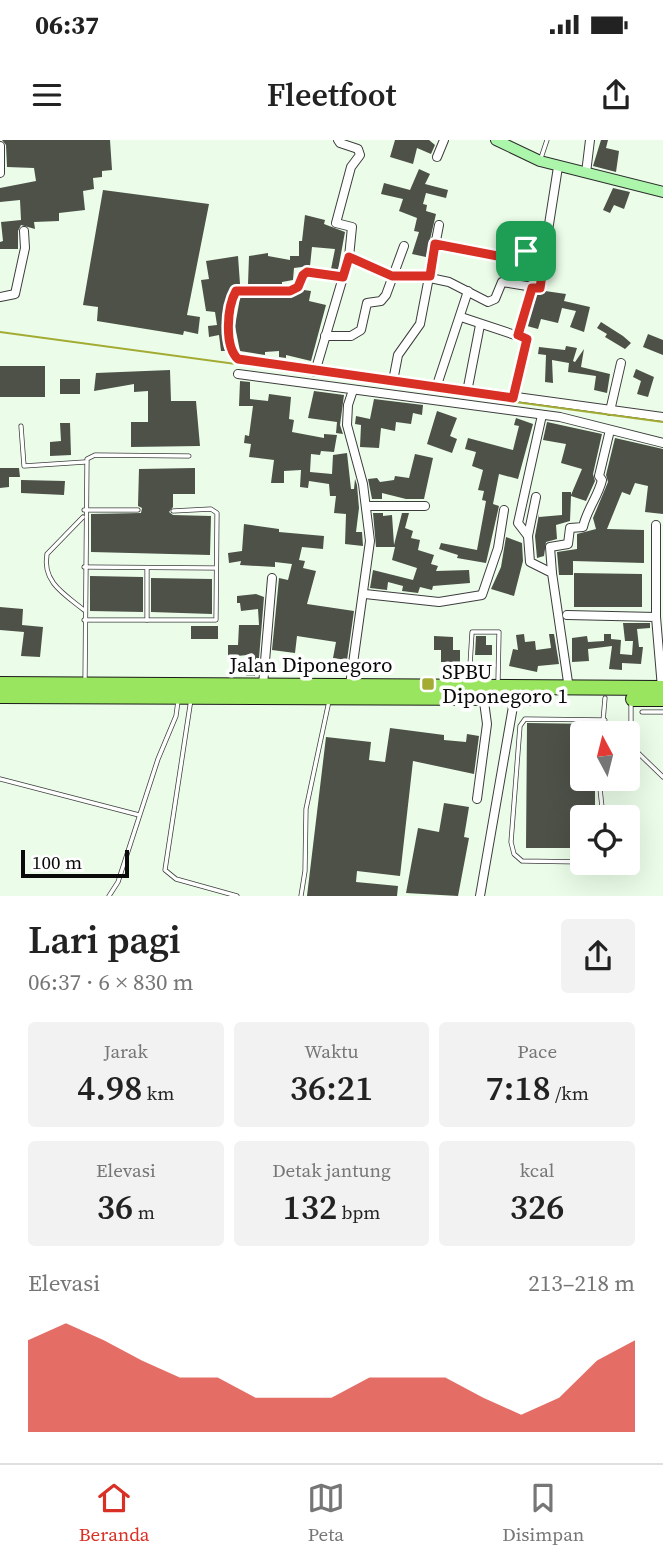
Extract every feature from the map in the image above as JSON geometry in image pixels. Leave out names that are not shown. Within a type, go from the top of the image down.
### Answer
[{"type":"highway","name":"Jalan Diponegoro","points":[[0,684],[85,683],[187,693],[264,684],[350,685],[631,699],[663,692]]},
{"type":"highway","name":"Jalan Diponegoro","points":[[0,696],[187,693],[329,696],[498,688],[515,693],[569,689],[663,692]]},
{"type":"street","points":[[315,372],[349,257],[352,227],[336,223],[351,167],[360,155],[358,149],[338,140]]},
{"type":"street","points":[[437,158],[444,140]]},
{"type":"street","points":[[496,140],[558,167],[663,192]]},
{"type":"street","points":[[586,173],[590,140]]},
{"type":"street","points":[[0,146],[0,173]]},
{"type":"street","points":[[349,257],[392,276],[430,276],[492,302],[502,282],[540,288],[558,167]]},
{"type":"street","points":[[393,381],[398,355],[419,324],[439,225]]},
{"type":"street","points":[[0,297],[15,294],[20,284],[24,231]]},
{"type":"street","points":[[435,244],[513,259],[519,249],[545,255]]},
{"type":"street","points":[[326,336],[357,334],[361,330],[367,303],[381,301],[404,246]]},
{"type":"street","points":[[343,277],[307,272],[298,287],[290,291],[239,290],[233,298],[231,351],[238,359],[315,372],[663,417]]},
{"type":"street","points":[[518,335],[532,288]]},
{"type":"street","points":[[436,388],[468,291]]},
{"type":"street","points":[[461,317],[527,339],[513,398]]},
{"type":"street","points":[[467,392],[480,325]]},
{"type":"street","points":[[610,411],[621,363]]},
{"type":"street","points":[[238,374],[592,423],[663,443]]},
{"type":"street","points":[[350,685],[365,594],[370,541],[366,506],[347,425],[348,405],[353,390]]},
{"type":"street","points":[[528,536],[518,521],[542,415]]},
{"type":"street","points":[[569,689],[550,547],[568,544],[570,528],[583,527],[588,508],[602,481],[599,474],[610,430]]},
{"type":"street","points":[[536,497],[528,536],[530,562],[552,573]]},
{"type":"street","points":[[366,506],[425,506]]},
{"type":"street","points":[[365,594],[439,602],[481,596],[498,548],[503,510]]},
{"type":"street","points":[[656,525],[656,617],[663,692]]},
{"type":"street","points":[[264,684],[272,578]]},
{"type":"street","points":[[567,615],[656,617]]},
{"type":"street","points":[[477,799],[487,724],[478,691]]},
{"type":"street","points":[[480,896],[515,693]]},
{"type":"lane","points":[[540,161],[547,140]]},
{"type":"lane","points":[[21,426],[24,466],[85,462],[95,455],[189,456]]},
{"type":"lane","points":[[85,462],[85,683]]},
{"type":"lane","points":[[84,620],[216,620],[218,517],[215,509],[173,511]]},
{"type":"lane","points":[[84,611],[53,585],[48,576],[47,554],[84,513],[138,510]]},
{"type":"lane","points":[[84,567],[216,568]]},
{"type":"lane","points":[[147,621],[148,568]]},
{"type":"lane","points":[[478,691],[472,632],[499,632],[498,688]]},
{"type":"lane","points":[[109,896],[118,882],[139,815],[187,693]]},
{"type":"lane","points":[[187,693],[165,870],[176,879],[237,896]]},
{"type":"lane","points":[[301,896],[305,871],[306,809],[329,696]]},
{"type":"lane","points":[[570,862],[522,861],[514,854],[511,842],[520,726],[525,719],[605,720],[605,698]]},
{"type":"lane","points":[[631,699],[631,746],[663,777]]},
{"type":"lane","points":[[642,712],[663,712]]},
{"type":"lane","points":[[0,779],[139,815]]},
{"type":"building","points":[[2,140],[110,140],[112,170],[102,171],[102,177],[93,178],[94,189],[83,191],[85,210],[59,213],[59,221],[34,222],[35,229],[21,225],[18,231],[18,249],[0,249],[0,242],[3,241],[1,222],[21,220],[20,200],[0,202],[0,188],[36,181],[34,168],[7,167],[6,145]]},
{"type":"building","points":[[395,140],[429,140],[435,145],[431,154],[417,148],[413,164],[390,157]]},
{"type":"building","points":[[601,140],[608,140],[606,148],[619,151],[616,172],[593,166]]},
{"type":"building","points":[[419,169],[430,174],[425,184],[448,190],[446,198],[426,193],[423,204],[427,205],[426,211],[436,214],[426,257],[412,254],[419,232],[414,231],[417,218],[399,211],[403,199],[381,194],[384,183],[410,190]]},
{"type":"building","points":[[613,188],[630,192],[624,209],[614,205],[610,213],[603,210]]},
{"type":"building","points":[[103,190],[209,204],[187,315],[200,317],[198,334],[184,331],[183,335],[97,321],[98,307],[83,305]]},
{"type":"building","points":[[305,215],[325,220],[324,224],[345,232],[338,270],[331,269],[335,249],[312,247],[310,266],[294,268],[293,280],[282,284],[248,284],[249,256],[268,253],[268,256],[290,260],[290,256],[299,256],[299,241],[302,241]]},
{"type":"building","points":[[238,256],[240,284],[232,286],[227,296],[222,326],[226,351],[221,351],[219,335],[209,337],[208,326],[217,325],[215,312],[206,311],[201,280],[209,279],[206,261]]},
{"type":"building","points":[[304,290],[311,291],[309,301],[326,305],[311,361],[286,355],[286,358],[279,357],[279,351],[265,352],[265,355],[240,351],[235,326],[240,298],[291,298]]},
{"type":"building","points":[[545,291],[566,294],[564,301],[590,307],[584,332],[570,327],[576,311],[562,308],[558,323],[541,319],[538,329],[527,326],[537,294]]},
{"type":"building","points":[[601,322],[631,343],[625,349],[605,337],[607,334],[597,328]]},
{"type":"building","points":[[648,334],[663,340],[663,355],[643,347]]},
{"type":"building","points":[[566,346],[577,348],[573,361],[575,362],[584,349],[581,367],[610,374],[607,393],[594,390],[596,376],[568,372],[569,363],[552,360],[553,383],[545,382],[546,355],[538,354],[539,347],[565,350]]},
{"type":"building","points":[[0,366],[45,366],[45,397],[0,397]]},
{"type":"building","points":[[636,369],[654,377],[648,397],[637,394],[641,381],[633,377]]},
{"type":"building","points":[[170,370],[171,401],[196,401],[200,446],[131,447],[131,422],[148,422],[148,391],[134,392],[134,384],[94,391],[96,373]]},
{"type":"building","points":[[60,379],[80,379],[80,394],[60,394]]},
{"type":"building","points":[[240,381],[250,382],[250,399],[268,401],[269,394],[291,397],[289,419],[294,420],[292,432],[324,438],[324,434],[337,435],[334,452],[321,451],[320,455],[311,454],[310,472],[332,474],[333,455],[347,453],[351,489],[354,489],[355,479],[357,485],[359,508],[356,532],[362,532],[363,546],[345,544],[346,514],[334,513],[336,496],[330,496],[329,484],[309,481],[308,488],[300,487],[301,470],[284,471],[284,483],[271,483],[274,460],[249,457],[251,444],[244,443],[245,435],[249,436],[253,406],[239,406]]},
{"type":"building","points":[[314,391],[344,395],[340,425],[343,434],[336,433],[337,422],[308,418]]},
{"type":"building","points":[[374,399],[423,405],[422,415],[413,413],[411,424],[396,422],[395,431],[381,428],[379,448],[360,447],[361,425],[355,424],[356,416],[370,419]]},
{"type":"building","points":[[437,411],[457,418],[450,436],[457,439],[452,453],[427,444]]},
{"type":"building","points":[[516,418],[533,424],[518,479],[499,474],[493,504],[499,506],[486,563],[457,558],[458,555],[439,549],[441,543],[477,550],[486,501],[482,500],[484,491],[478,490],[483,470],[472,466],[476,452],[465,449],[468,438],[513,450],[519,426],[514,425]]},
{"type":"building","points":[[547,422],[602,434],[593,474],[595,481],[586,501],[571,496],[570,521],[556,525],[557,539],[546,542],[544,556],[537,558],[535,536],[539,514],[539,517],[562,515],[562,492],[571,492],[571,495],[582,469],[561,463],[566,444],[543,440]]},
{"type":"building","points":[[60,423],[70,423],[71,455],[50,456],[50,442],[61,441]]},
{"type":"building","points":[[615,438],[663,449],[663,514],[645,512],[648,486],[635,483],[630,495],[622,492],[607,529],[644,530],[644,563],[573,561],[573,575],[559,575],[557,552],[577,549],[577,534],[596,529],[593,518],[608,482],[606,475]]},
{"type":"building","points":[[415,454],[433,458],[424,499],[406,499],[382,493],[382,499],[372,499],[368,479],[377,478],[380,482],[394,480],[395,476],[409,478]]},
{"type":"building","points":[[0,468],[19,468],[20,477],[9,477],[9,487],[0,488]]},
{"type":"building","points":[[195,468],[195,494],[173,494],[173,507],[169,512],[173,515],[211,516],[210,555],[91,552],[91,514],[141,513],[142,508],[138,506],[139,469]]},
{"type":"building","points":[[21,480],[65,481],[64,495],[21,493]]},
{"type":"building","points":[[373,513],[392,515],[394,545],[402,513],[409,513],[405,528],[413,531],[411,538],[420,540],[418,550],[434,555],[431,564],[438,566],[436,571],[469,570],[470,583],[433,586],[432,590],[420,587],[418,593],[402,591],[403,586],[388,582],[387,590],[370,588],[373,570],[413,580],[417,568],[392,560],[395,547],[376,547]]},
{"type":"building","points":[[244,524],[279,529],[279,532],[324,536],[323,549],[302,547],[299,560],[305,561],[303,568],[316,571],[307,604],[354,611],[347,660],[333,658],[336,642],[297,636],[295,653],[272,650],[279,578],[288,580],[292,564],[275,562],[275,567],[240,565],[241,561],[229,563],[228,553],[242,551]]},
{"type":"building","points":[[506,537],[522,543],[523,561],[514,596],[491,589],[501,567]]},
{"type":"building","points":[[574,573],[642,574],[642,607],[574,607]]},
{"type":"building","points":[[90,576],[143,577],[143,612],[90,611]]},
{"type":"building","points":[[151,578],[212,579],[212,614],[151,612]]},
{"type":"building","points":[[256,594],[264,597],[259,658],[256,658],[255,676],[246,676],[247,655],[228,657],[228,645],[238,645],[239,625],[259,625],[258,609],[241,611],[240,603],[237,603],[237,596]]},
{"type":"building","points":[[0,607],[23,609],[22,625],[43,627],[40,657],[21,656],[24,632],[0,630]]},
{"type":"building","points":[[623,623],[650,623],[650,628],[637,629],[639,647],[643,647],[641,664],[622,663],[622,670],[609,669],[612,646],[588,649],[589,661],[572,662],[572,638],[587,636],[588,642],[604,641],[604,634],[611,634],[611,639],[621,640],[620,654],[632,655],[633,641],[625,641]]},
{"type":"building","points":[[191,626],[218,626],[218,639],[191,639]]},
{"type":"building","points":[[524,634],[525,642],[535,641],[536,650],[551,648],[549,634],[554,634],[559,664],[538,666],[537,672],[509,666],[513,649],[518,650],[516,635]]},
{"type":"building","points":[[434,636],[453,637],[453,650],[460,650],[460,662],[441,662],[441,650],[434,650]]},
{"type":"building","points":[[476,636],[486,636],[486,645],[492,645],[492,655],[475,655]]},
{"type":"building","points":[[527,723],[570,724],[570,791],[595,791],[595,805],[570,805],[570,848],[526,848]]},
{"type":"building","points":[[390,728],[444,735],[444,740],[466,742],[467,734],[479,736],[474,774],[413,761],[400,876],[357,871],[356,882],[398,886],[397,896],[307,896],[326,737],[371,742],[369,760],[385,762]]},
{"type":"building","points":[[444,803],[469,807],[464,837],[469,838],[458,896],[406,893],[418,828],[439,832]]},
{"type":"railway","points":[[0,332],[663,422]]},
{"type":"place","name":"SPBU Diponegoro 1","points":[[428,684]]},
{"type":"route","points":[[435,244],[473,253],[483,251],[513,259],[518,250],[526,251],[545,255],[540,288],[532,288],[518,335],[527,339],[513,398],[315,372],[238,359],[231,351],[231,305],[236,291],[290,291],[298,287],[307,272],[343,277],[349,257],[392,276],[430,276],[435,244]]}]
